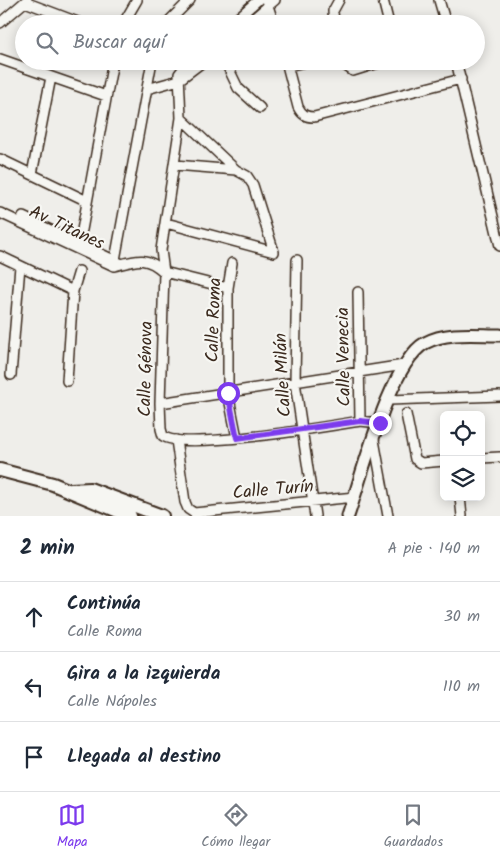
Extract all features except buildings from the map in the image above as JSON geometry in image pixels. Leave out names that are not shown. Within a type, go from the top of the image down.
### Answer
[{"type":"main road","points":[[0,470],[71,490],[130,516]]},
{"type":"main road","points":[[71,490],[90,489],[162,516]]},
{"type":"street","points":[[128,15],[137,0]]},
{"type":"street","points":[[175,15],[190,0]]},
{"type":"street","points":[[241,15],[258,0]]},
{"type":"street","points":[[333,15],[333,11],[340,0]]},
{"type":"street","points":[[383,0],[387,15]]},
{"type":"street","points":[[439,0],[443,15]]},
{"type":"street","points":[[0,23],[26,1],[61,15]]},
{"type":"street","points":[[256,15],[270,2]]},
{"type":"street","points":[[270,2],[272,15]]},
{"type":"street","points":[[0,59],[15,64]]},
{"type":"street","points":[[32,70],[106,96]]},
{"type":"street","points":[[82,230],[111,70]]},
{"type":"street","points":[[150,70],[118,262],[140,259],[157,266],[164,272],[228,288]]},
{"type":"street","points":[[179,80],[179,74],[182,70]]},
{"type":"street","points":[[147,89],[179,80],[192,70]]},
{"type":"street","points":[[229,70],[238,88],[260,108]]},
{"type":"street","points":[[289,70],[300,112],[308,117],[461,79]]},
{"type":"street","points":[[458,70],[495,203],[500,246]]},
{"type":"street","points":[[32,174],[52,77]]},
{"type":"street","name":"Calle Génova","points":[[176,440],[163,436],[161,429],[164,272],[161,250],[181,118],[179,80]]},
{"type":"street","points":[[166,223],[274,252],[253,185],[247,176],[236,170],[181,118]]},
{"type":"street","points":[[0,159],[87,201]]},
{"type":"street","points":[[175,164],[236,170]]},
{"type":"street","name":"Av Titanes","points":[[0,207],[118,262],[114,266],[0,213]]},
{"type":"street","points":[[0,256],[73,291]]},
{"type":"street","name":"Calle Milán","points":[[297,260],[295,382],[315,516]]},
{"type":"street","name":"Calle Roma","points":[[232,263],[228,288],[228,393],[237,438]]},
{"type":"street","points":[[11,375],[20,266]]},
{"type":"street","points":[[67,381],[73,291],[79,271]]},
{"type":"street","name":"Calle Venecia","points":[[358,292],[360,421]]},
{"type":"street","points":[[348,516],[380,423],[404,365],[424,344],[440,337],[500,335]]},
{"type":"street","points":[[160,403],[404,365]]},
{"type":"street","points":[[389,400],[500,396]]},
{"type":"street","points":[[406,414],[413,456],[421,463],[440,461]]},
{"type":"street","points":[[176,440],[237,438],[360,421],[380,423]]},
{"type":"street","name":"Calle Turín","points":[[176,440],[185,502],[188,509],[194,513],[355,497]]},
{"type":"street","points":[[374,440],[388,516]]},
{"type":"street","points":[[485,458],[500,457]]},
{"type":"street","points":[[460,501],[462,516]]},
{"type":"route","points":[[228,393],[237,438],[360,421],[380,423]]}]
